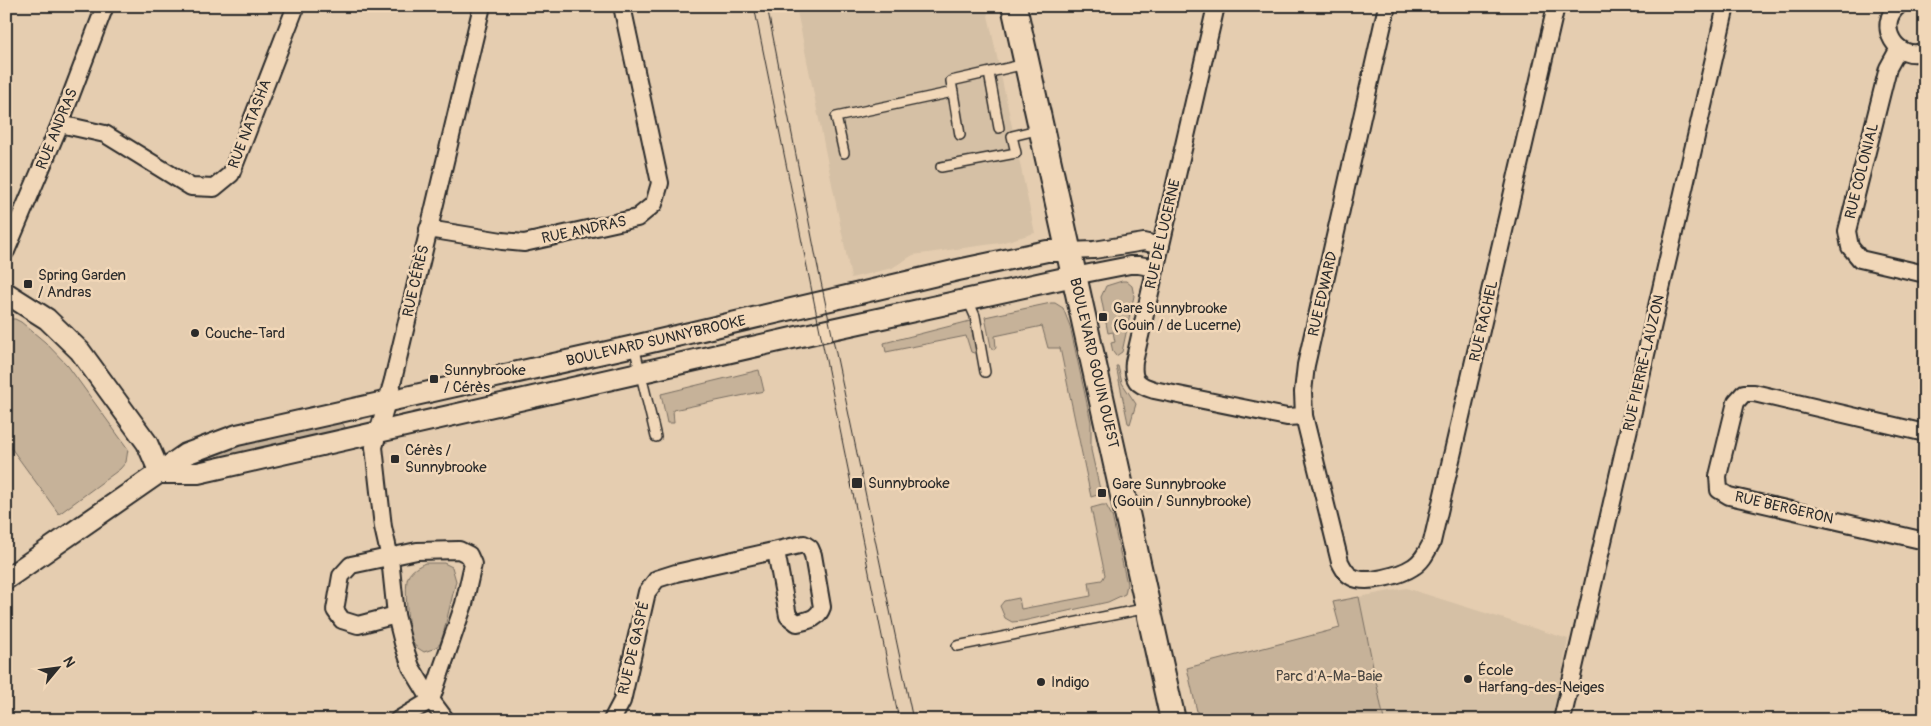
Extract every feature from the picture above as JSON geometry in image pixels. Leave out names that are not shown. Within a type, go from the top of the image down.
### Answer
[{"type":"main road","name":"BOULEVARD GOUIN OUEST","points":[[1014,6],[1173,720]]},
{"type":"street","name":"RUE ANDRAS","points":[[6,251],[60,124],[105,6]]},
{"type":"street","name":"RUE NATASHA","points":[[60,124],[105,134],[191,187],[214,188],[231,174],[296,6]]},
{"type":"street","name":"RUE CÉRÈS","points":[[446,720],[430,700],[411,667],[396,614],[390,558],[383,526],[374,452],[377,432],[393,380],[482,6]]},
{"type":"street","name":"RUE ANDRAS","points":[[428,229],[502,242],[524,243],[637,218],[654,204],[660,183],[622,6]]},
{"type":"street","name":"RUE DE LUCERNE","points":[[1216,6],[1134,362],[1134,376],[1143,387],[1154,390],[1287,417],[1304,416]]},
{"type":"street","name":"RUE EDWARD","points":[[1352,577],[1343,568],[1337,552],[1304,416],[1302,392],[1306,365],[1387,6]]},
{"type":"street","name":"RUE RACHEL","points":[[1352,577],[1363,581],[1404,572],[1422,560],[1432,542],[1556,6]]},
{"type":"street","name":"RUE PIERRE-LAUZON","points":[[1562,720],[1726,6]]},
{"type":"street","points":[[1898,6],[1890,16],[1888,24],[1892,42],[1899,48],[1914,53],[1925,51]]},
{"type":"street","name":"RUE COLONIAL","points":[[1899,48],[1888,68],[1848,231],[1850,248],[1860,258],[1925,274]]},
{"type":"street","name":"BOULEVARD SUNNYBROOKE","points":[[6,579],[84,523],[186,454],[221,440],[259,429],[634,346],[981,265],[1047,252],[1094,250],[1144,242],[1161,246]]},
{"type":"street","name":"BOULEVARD SUNNYBROOKE","points":[[160,473],[198,473],[1074,276],[1139,264],[1156,268]]},
{"type":"street","points":[[6,293],[47,319],[76,347],[147,443],[160,473]]},
{"type":"street","name":"RUE BERGERON","points":[[1925,433],[1754,393],[1744,393],[1736,402],[1718,476],[1720,490],[1729,496],[1925,541]]},
{"type":"street","name":"RUE DE GASPÉ","points":[[612,720],[622,701],[647,592],[657,579],[776,550],[804,544],[810,548],[813,554],[822,607],[819,614],[814,619],[797,623],[788,616],[776,550]]},
{"type":"street","points":[[396,614],[358,625],[342,620],[335,610],[341,576],[351,565],[417,551],[460,550],[469,555],[473,564],[464,604],[430,700],[398,720]]},
{"type":"lane","points":[[960,135],[951,81],[1027,64]]},
{"type":"lane","points":[[989,72],[999,128]]},
{"type":"lane","points":[[844,153],[836,117],[953,92]]},
{"type":"lane","points":[[941,167],[1016,153],[1012,136],[1041,129]]},
{"type":"lane","points":[[968,300],[975,316],[985,372]]},
{"type":"lane","points":[[634,346],[656,437]]},
{"type":"lane","points":[[957,646],[1148,608]]},
{"type":"shaded area","points":[[796,6],[986,6],[1035,233],[1000,243],[913,255],[892,268],[851,278]]},
{"type":"shaded area","name":"École Harfang-des-Neiges","points":[[1406,588],[1568,639],[1554,720],[1384,720],[1359,597]]},
{"type":"green space","points":[[1126,281],[1132,286],[1134,296],[1122,352],[1116,356],[1111,343],[1115,342],[1113,332],[1108,333],[1101,297],[1106,286]]},
{"type":"green space","points":[[1055,303],[1063,308],[1070,326],[1091,422],[1091,450],[1101,494],[1091,497],[1060,348],[1048,348],[1042,326],[995,336],[996,348],[993,350],[991,347],[985,317]]},
{"type":"green space","points":[[6,319],[15,319],[21,322],[45,342],[68,366],[128,449],[126,462],[120,469],[59,514],[6,441]]},
{"type":"green space","points":[[970,321],[976,350],[974,353],[971,352],[966,336],[886,352],[884,343]]},
{"type":"green space","points":[[1116,366],[1118,366],[1122,383],[1136,404],[1130,424],[1128,423]]},
{"type":"green space","points":[[759,370],[764,391],[673,410],[674,423],[667,423],[661,394]]},
{"type":"green space","points":[[341,421],[345,427],[340,431],[195,465],[194,461],[239,444]]},
{"type":"green space","points":[[1106,505],[1112,516],[1127,584],[1125,594],[1108,602],[1023,621],[1012,622],[1005,618],[1000,606],[1004,601],[1019,598],[1021,609],[1091,596],[1089,582],[1102,580],[1105,575],[1091,508]]},
{"type":"green space","points":[[425,563],[444,563],[452,567],[456,581],[440,644],[424,652],[414,645],[411,639],[406,589],[409,575],[415,568]]},
{"type":"green space","name":"Parc d'A-Ma-Baie","points":[[1359,597],[1384,720],[1199,720],[1187,668],[1340,628],[1333,602]]},
{"type":"tram line","points":[[754,6],[899,720]]},
{"type":"tram line","points":[[767,6],[817,263],[913,720]]},
{"type":"place","name":"Spring Garden / Andras","points":[[28,284]]},
{"type":"place","name":"Gare Sunnybrooke (Gouin / de Lucerne)","points":[[1103,317]]},
{"type":"place","name":"Couche-Tard","points":[[195,333]]},
{"type":"place","name":"Sunnybrooke / Cérès","points":[[434,379]]},
{"type":"place","name":"Cérès / Sunnybrooke","points":[[395,459]]},
{"type":"place","name":"Sunnybrooke","points":[[857,483]]},
{"type":"place","name":"Gare Sunnybrooke (Gouin / Sunnybrooke)","points":[[1102,493]]},
{"type":"place","name":"École Harfang-des-Neiges","points":[[1468,679]]},
{"type":"place","name":"Indigo","points":[[1041,682]]}]
